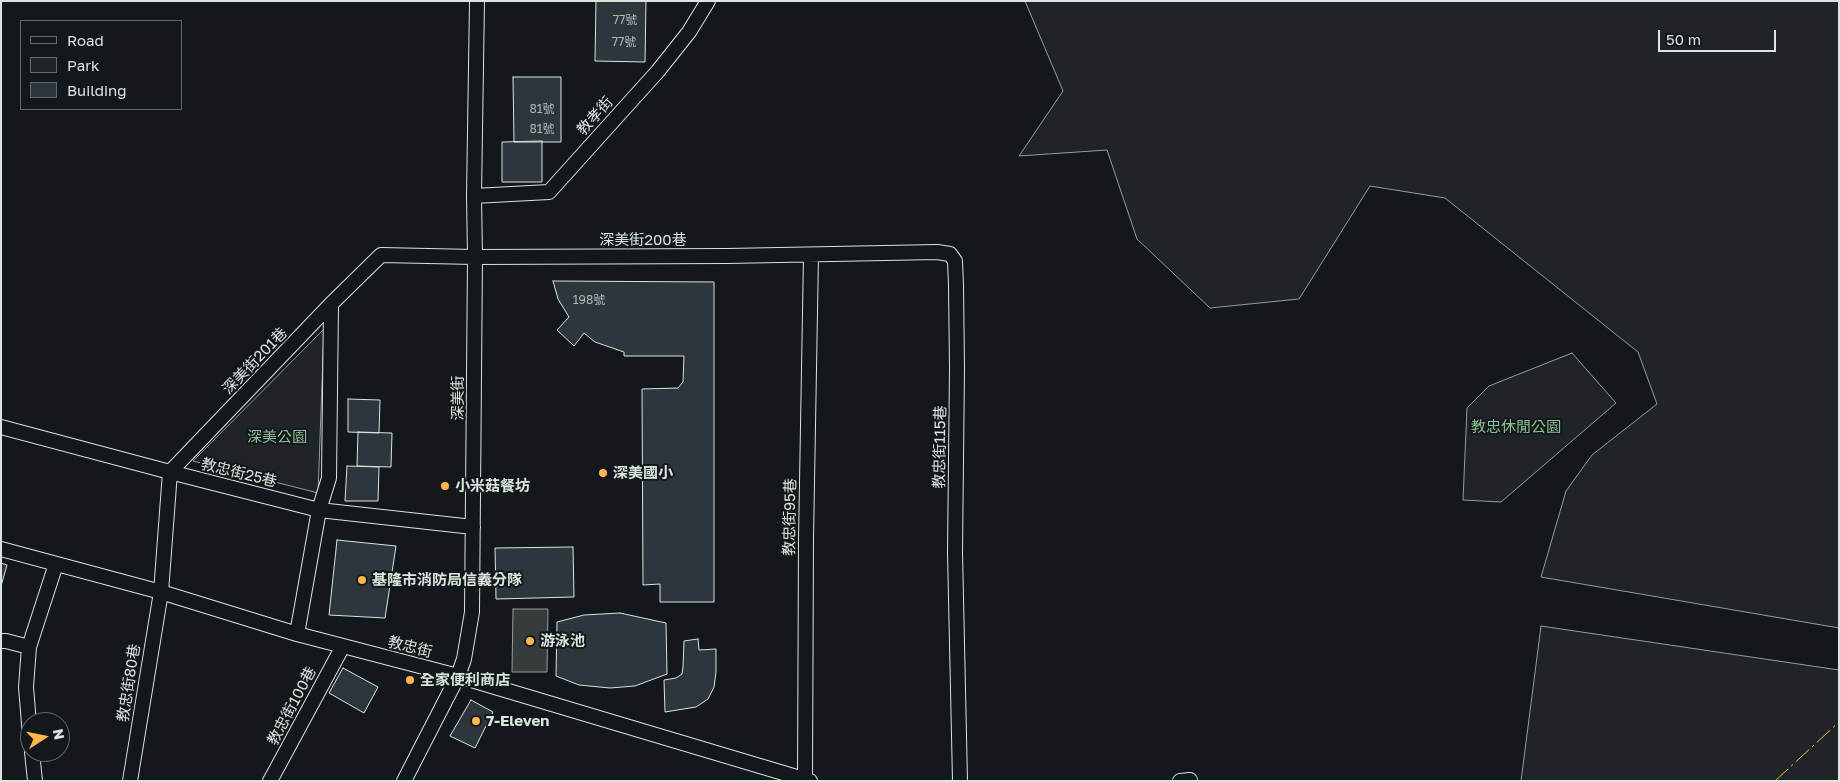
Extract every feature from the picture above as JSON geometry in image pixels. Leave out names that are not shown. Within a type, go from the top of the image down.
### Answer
[{"type":"street","name":"深美街","points":[[404,781],[458,676],[464,660],[472,612],[477,1]]},
{"type":"street","name":"教孝街","points":[[474,196],[549,192],[658,71],[688,32],[708,1]]},
{"type":"street","name":"教忠街115巷","points":[[811,255],[937,252],[950,254],[955,261],[958,368],[955,552],[960,781]]},
{"type":"street","name":"深美街201巷","points":[[170,472],[330,304],[380,255],[475,257]]},
{"type":"street","name":"深美街200巷","points":[[475,257],[811,255]]},
{"type":"street","name":"教忠街95巷","points":[[807,780],[806,539],[811,255]]},
{"type":"street","points":[[298,634],[319,510],[328,478],[330,304]]},
{"type":"street","name":"教忠街25巷","points":[[1,427],[319,510],[473,526]]},
{"type":"street","points":[[161,592],[170,472]]},
{"type":"street","name":"教忠街","points":[[1,548],[161,592],[298,634],[458,676],[807,780]]},
{"type":"street","points":[[28,712],[26,687],[29,647],[56,564]]},
{"type":"street","name":"教忠街80巷","points":[[130,781],[161,592]]},
{"type":"street","points":[[1,641],[29,647]]},
{"type":"street","name":"教忠街100巷","points":[[270,781],[343,646]]},
{"type":"street","points":[[33,762],[36,781]]},
{"type":"green space","points":[[1025,1],[1839,1],[1839,628],[1541,577],[1566,491],[1592,455],[1657,404],[1638,352],[1445,198],[1370,186],[1299,299],[1210,308],[1137,239],[1107,150],[1019,156],[1063,91]]},
{"type":"green space","name":"深美公園","points":[[324,329],[318,493],[193,461]]},
{"type":"green space","name":"教忠休閒公園","points":[[1572,353],[1616,403],[1501,502],[1463,500],[1467,408],[1489,386]]},
{"type":"green space","points":[[1541,626],[1839,670],[1839,781],[1521,781]]},
{"type":"shaded area","name":"游泳池","points":[[513,609],[548,609],[547,672],[512,672]]},
{"type":"building","points":[[596,1],[646,1],[645,62],[595,61]]},
{"type":"building","points":[[513,77],[561,77],[561,142],[514,142]]},
{"type":"building","points":[[542,141],[542,182],[502,182],[502,142]]},
{"type":"building","points":[[553,281],[714,282],[714,602],[660,602],[660,584],[643,585],[642,389],[678,388],[683,382],[684,356],[624,356],[624,352],[595,342],[584,333],[574,346],[557,330],[569,317],[558,299]]},
{"type":"building","points":[[348,399],[380,400],[379,433],[348,432]]},
{"type":"building","points":[[358,432],[392,433],[391,467],[357,466]]},
{"type":"building","points":[[347,466],[379,467],[378,501],[345,501]]},
{"type":"building","name":"基隆市消防局信義分隊","points":[[337,540],[396,546],[385,618],[329,615]]},
{"type":"building","points":[[573,547],[574,597],[496,599],[495,548]]},
{"type":"building","points":[[1,563],[7,565],[1,586]]},
{"type":"building","points":[[620,613],[666,623],[667,674],[635,686],[610,688],[579,685],[556,676],[557,622],[584,615]]},
{"type":"building","points":[[698,639],[699,650],[716,649],[714,687],[708,699],[696,707],[665,712],[664,680],[676,678],[682,674],[684,641]]},
{"type":"building","points":[[343,668],[378,687],[364,713],[329,693]]},
{"type":"building","points":[[471,700],[493,712],[475,748],[450,736]]},
{"type":"power","points":[[1775,781],[1839,722]]},
{"type":"place","name":"深美國小","points":[[603,473]]},
{"type":"place","name":"小米菇餐坊","points":[[445,486]]},
{"type":"place","name":"基隆市消防局信義分隊","points":[[362,580]]},
{"type":"place","name":"游泳池","points":[[530,641]]},
{"type":"place","name":"全家便利商店","points":[[410,680]]},
{"type":"place","name":"7-Eleven","points":[[476,721]]}]
